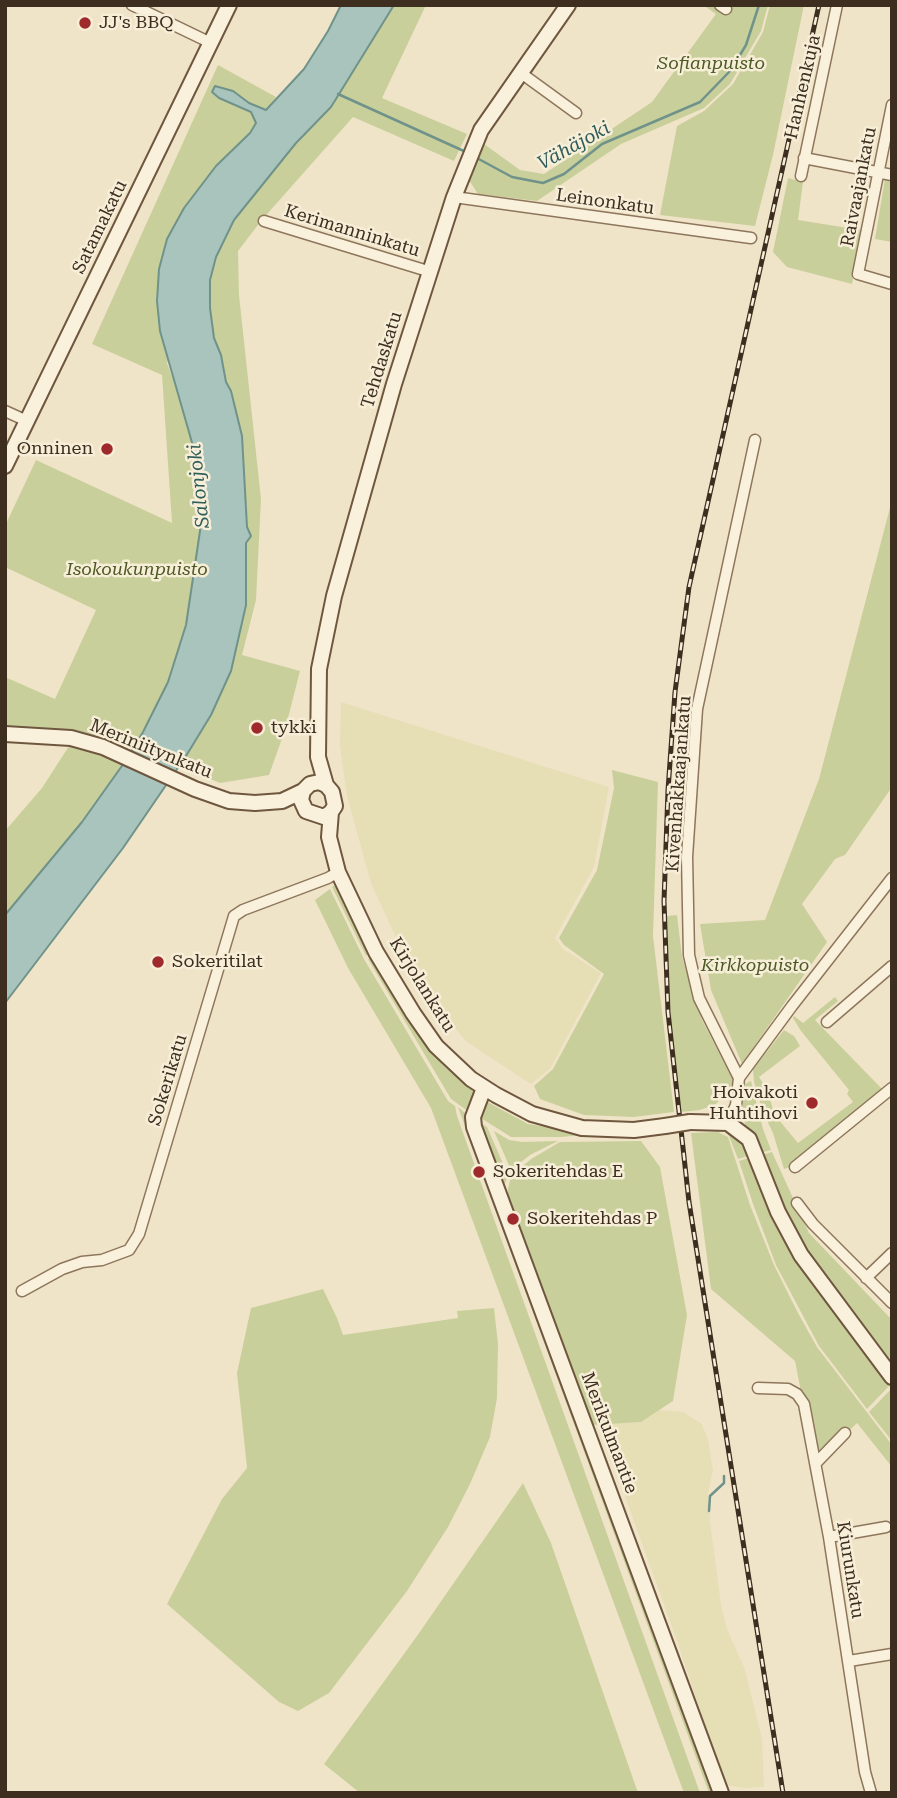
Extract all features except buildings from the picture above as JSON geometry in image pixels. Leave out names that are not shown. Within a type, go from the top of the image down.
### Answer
[{"type":"street","points":[[132,5],[211,43]]},
{"type":"street","name":"Satamakatu","points":[[5,466],[229,5]]},
{"type":"street","name":"Tehdaskatu","points":[[326,785],[318,757],[319,669],[334,596],[394,384],[454,197],[481,130],[568,5]]},
{"type":"street","name":"Hanhenkuja","points":[[801,176],[837,5]]},
{"type":"street","points":[[521,73],[576,113]]},
{"type":"street","name":"Raivaajankatu","points":[[892,105],[858,274],[892,284]]},
{"type":"street","points":[[804,158],[892,174]]},
{"type":"street","name":"Leinonkatu","points":[[454,197],[751,238]]},
{"type":"street","name":"Kerimanninkatu","points":[[264,221],[431,271]]},
{"type":"street","points":[[5,411],[27,421]]},
{"type":"street","name":"Kivenhakkaajankatu","points":[[739,1079],[699,998],[689,955],[687,857],[697,709],[755,440]]},
{"type":"street","name":"Meriniitynkatu","points":[[5,734],[71,738],[103,747],[195,789],[229,801],[282,801],[306,787]]},
{"type":"street","name":"Tehdaskatu","points":[[306,787],[318,757]]},
{"type":"street","points":[[319,782],[326,785],[335,799],[335,806],[324,817],[310,813],[301,800],[306,787],[319,782]]},
{"type":"street","name":"Meriniitynkatu","points":[[282,801],[310,813]]},
{"type":"street","name":"Kirjolankatu","points":[[331,812],[329,837],[338,872],[376,952],[436,1046],[471,1079],[532,1114],[582,1128],[666,1126],[690,1122],[727,1123]]},
{"type":"street","name":"Kirjolankatu","points":[[310,813],[329,837]]},
{"type":"street","name":"Sokerikatu","points":[[22,1291],[62,1269],[82,1262],[102,1260],[129,1250],[139,1234],[234,916],[338,872]]},
{"type":"street","points":[[892,878],[739,1079],[736,1105],[727,1123],[749,1139],[778,1212],[801,1255],[892,1377]]},
{"type":"street","points":[[827,1022],[892,966]]},
{"type":"street","name":"Merikulmantie","points":[[484,1088],[473,1116],[474,1128],[721,1793]]},
{"type":"street","points":[[794,1167],[892,1088]]},
{"type":"street","points":[[797,1203],[813,1224],[892,1303]]},
{"type":"street","points":[[866,1278],[892,1253]]},
{"type":"street","name":"Kiurunkatu","points":[[758,1388],[788,1389],[801,1398],[816,1463],[865,1772],[872,1793]]},
{"type":"street","points":[[816,1463],[845,1433]]},
{"type":"street","points":[[829,1537],[886,1527]]},
{"type":"street","points":[[849,1661],[892,1654]]},
{"type":"shaded area","points":[[341,702],[609,787],[594,867],[555,938],[563,949],[601,973],[550,1069],[531,1084],[467,1042],[429,998],[405,957],[371,883],[347,796],[340,746]]},
{"type":"shaded area","points":[[659,1410],[683,1412],[702,1424],[708,1440],[713,1470],[708,1494],[710,1521],[721,1605],[727,1629],[745,1670],[762,1739],[764,1787],[725,1785],[676,1638],[599,1424],[641,1422]]},
{"type":"green space","points":[[394,5],[426,5],[382,98],[467,134],[454,161],[353,117],[238,251],[239,295],[261,499],[256,600],[242,655],[300,671],[285,730],[269,775],[220,783],[179,766],[211,715],[231,671],[246,605],[246,543],[251,535],[247,527],[247,509],[231,391],[214,338],[210,280],[216,257],[234,220],[296,143],[331,107]]},
{"type":"green space","name":"Sofianpuisto","points":[[703,5],[768,5],[761,31],[730,84],[704,108],[621,144],[537,201],[478,194],[467,177],[484,144],[520,170],[544,174],[652,102],[716,14]]},
{"type":"green space","points":[[770,5],[804,5],[773,155],[755,226],[660,215],[677,126],[704,111],[733,84],[763,32]]},
{"type":"green space","name":"Isokoukunpuisto","points":[[218,65],[276,97],[240,145],[167,363],[193,446],[201,495],[197,564],[179,655],[143,732],[133,746],[51,729],[5,728],[5,677],[55,699],[96,610],[5,567],[5,526],[36,460],[172,523],[162,375],[92,344]]},
{"type":"green space","points":[[788,178],[803,182],[798,220],[861,230],[852,284],[787,267],[773,252]]},
{"type":"green space","points":[[885,179],[892,180],[892,242],[875,239]]},
{"type":"green space","name":"Kirkkopuisto","points":[[892,500],[892,787],[845,855],[835,859],[802,904],[827,942],[742,1064],[711,990],[700,924],[765,920],[819,779]]},
{"type":"green space","points":[[71,743],[124,763],[82,822],[6,913],[5,831],[42,788]]},
{"type":"green space","points":[[612,770],[658,782],[653,936],[674,1112],[634,1117],[584,1115],[540,1099],[534,1086],[553,1069],[604,974],[564,945],[559,938],[597,870],[614,788]]},
{"type":"green space","points":[[345,877],[375,951],[366,956],[332,887]]},
{"type":"green space","points":[[330,889],[364,959],[448,1101],[455,1106],[700,1793],[684,1793],[431,1108],[348,968],[315,900]]},
{"type":"green space","points":[[677,915],[682,957],[702,1020],[734,1082],[716,1104],[700,1110],[681,1112],[671,1027],[667,916]]},
{"type":"green space","points":[[376,954],[424,1030],[468,1087],[480,1095],[472,1114],[451,1099],[368,959]]},
{"type":"green space","points":[[835,997],[838,1001],[815,1020],[884,1091],[792,1166],[784,1169],[773,1133],[763,1112],[753,1069],[784,1030],[794,1036],[800,1046],[759,1077],[768,1091],[774,1114],[798,1143],[853,1102],[847,1094],[849,1090],[793,1018],[794,1016],[803,1023]]},
{"type":"green space","points":[[751,1081],[771,1150],[756,1154],[744,1121],[743,1109],[743,1085]]},
{"type":"green space","points":[[482,1099],[528,1124],[591,1134],[511,1137],[476,1115]]},
{"type":"green space","points":[[458,1107],[471,1118],[716,1793],[709,1793]]},
{"type":"green space","points":[[474,1119],[487,1127],[508,1175],[501,1195]]},
{"type":"green space","points":[[731,1128],[754,1154],[738,1159],[729,1136],[722,1129]]},
{"type":"green space","points":[[494,1131],[509,1140],[558,1141],[530,1155],[511,1170]]},
{"type":"green space","points":[[718,1132],[728,1137],[750,1205],[774,1265],[798,1313],[817,1347],[892,1445],[892,1467],[857,1423],[815,1464],[795,1361],[711,1289],[691,1133]]},
{"type":"green space","points":[[641,1141],[660,1167],[687,1315],[673,1401],[641,1422],[591,1425],[530,1269],[521,1233],[508,1202],[508,1189],[511,1176],[531,1159],[560,1142]]},
{"type":"green space","points":[[772,1152],[809,1233],[892,1320],[892,1374],[802,1255],[757,1156]]},
{"type":"green space","points":[[755,1156],[778,1215],[892,1383],[867,1409],[819,1346],[776,1265],[739,1161]]},
{"type":"green space","points":[[323,1289],[343,1335],[458,1318],[457,1311],[494,1308],[498,1344],[497,1398],[490,1437],[448,1527],[407,1591],[329,1693],[298,1711],[279,1702],[167,1604],[222,1499],[247,1468],[237,1373],[251,1308]]},
{"type":"green space","points":[[892,1388],[892,1441],[869,1412]]},
{"type":"green space","points":[[523,1483],[551,1543],[638,1793],[360,1793],[324,1764]]},
{"type":"water","points":[[341,5],[394,5],[331,107],[296,143],[234,220],[216,257],[210,280],[214,338],[242,436],[247,527],[251,536],[246,543],[246,605],[231,671],[211,715],[186,756],[123,848],[5,1003],[5,915],[82,822],[124,763],[168,682],[186,625],[200,531],[201,495],[193,446],[160,331],[157,301],[159,269],[167,239],[184,208],[216,166],[250,133],[256,123],[251,112],[219,98],[212,92],[215,86],[233,91],[249,103],[266,110],[304,69]]},
{"type":"waterway","name":"Vähäjoki","points":[[475,157],[512,177],[543,183],[564,174],[602,144],[700,102],[731,70],[746,45],[759,5]]},
{"type":"waterway","name":"Vähäjoki","points":[[338,94],[466,152]]},
{"type":"waterway","points":[[709,1511],[710,1496],[724,1483],[724,1476]]},
{"type":"railway","points":[[783,1793],[689,1202],[668,1012],[664,901],[675,692],[689,587],[819,5]]},
{"type":"place","name":"JJ's BBQ","points":[[85,23]]},
{"type":"place","name":"Onninen","points":[[107,449]]},
{"type":"place","name":"tykki","points":[[257,728]]},
{"type":"place","name":"Sokeritilat","points":[[158,962]]},
{"type":"place","name":"Hoivakoti Huhtihovi","points":[[812,1103]]},
{"type":"place","name":"Sokeritehdas E","points":[[479,1172]]},
{"type":"place","name":"Sokeritehdas P","points":[[513,1219]]},
{"type":"water label","name":"Salonjoki","points":[[199,486]]}]
